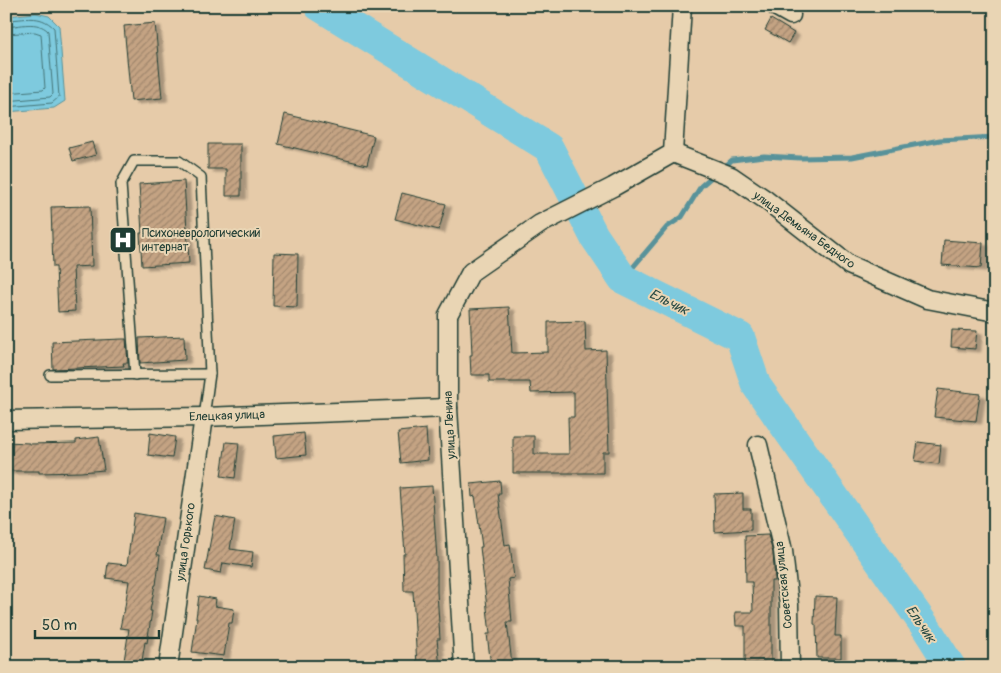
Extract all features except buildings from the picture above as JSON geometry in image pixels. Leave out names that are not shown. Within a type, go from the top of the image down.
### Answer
[{"type":"street","points":[[674,153],[682,6]]},
{"type":"street","points":[[775,6],[791,15]]},
{"type":"street","name":"улица Демьяна Бедного","points":[[674,153],[730,176],[766,200],[849,265],[927,299],[995,312]]},
{"type":"street","name":"улица Ленина","points":[[464,667],[448,408],[448,314],[471,272],[540,224],[674,153]]},
{"type":"street","name":"Елецкая улица","points":[[6,420],[204,418],[448,408]]},
{"type":"street","name":"улица Горького","points":[[168,667],[204,418]]},
{"type":"street","name":"Советская улица","points":[[758,445],[783,550],[789,605],[790,667]]},
{"type":"lane","points":[[135,375],[121,184],[134,161],[179,161],[201,176],[210,374],[204,418]]},
{"type":"lane","points":[[50,376],[210,374]]},
{"type":"water","points":[[36,13],[49,16],[59,26],[65,101],[54,108],[6,112],[6,16]]},
{"type":"waterway","name":"Ельчик","points":[[319,6],[549,148],[594,236],[623,279],[740,337],[756,385],[927,629],[951,667]]},
{"type":"waterway","points":[[723,168],[732,160],[764,156],[800,158],[852,157],[940,140],[995,137]]},
{"type":"waterway","points":[[623,279],[667,227],[682,217],[701,186],[716,173]]},
{"type":"place","name":"Психоневрологический интернат","points":[[123,240]]}]
